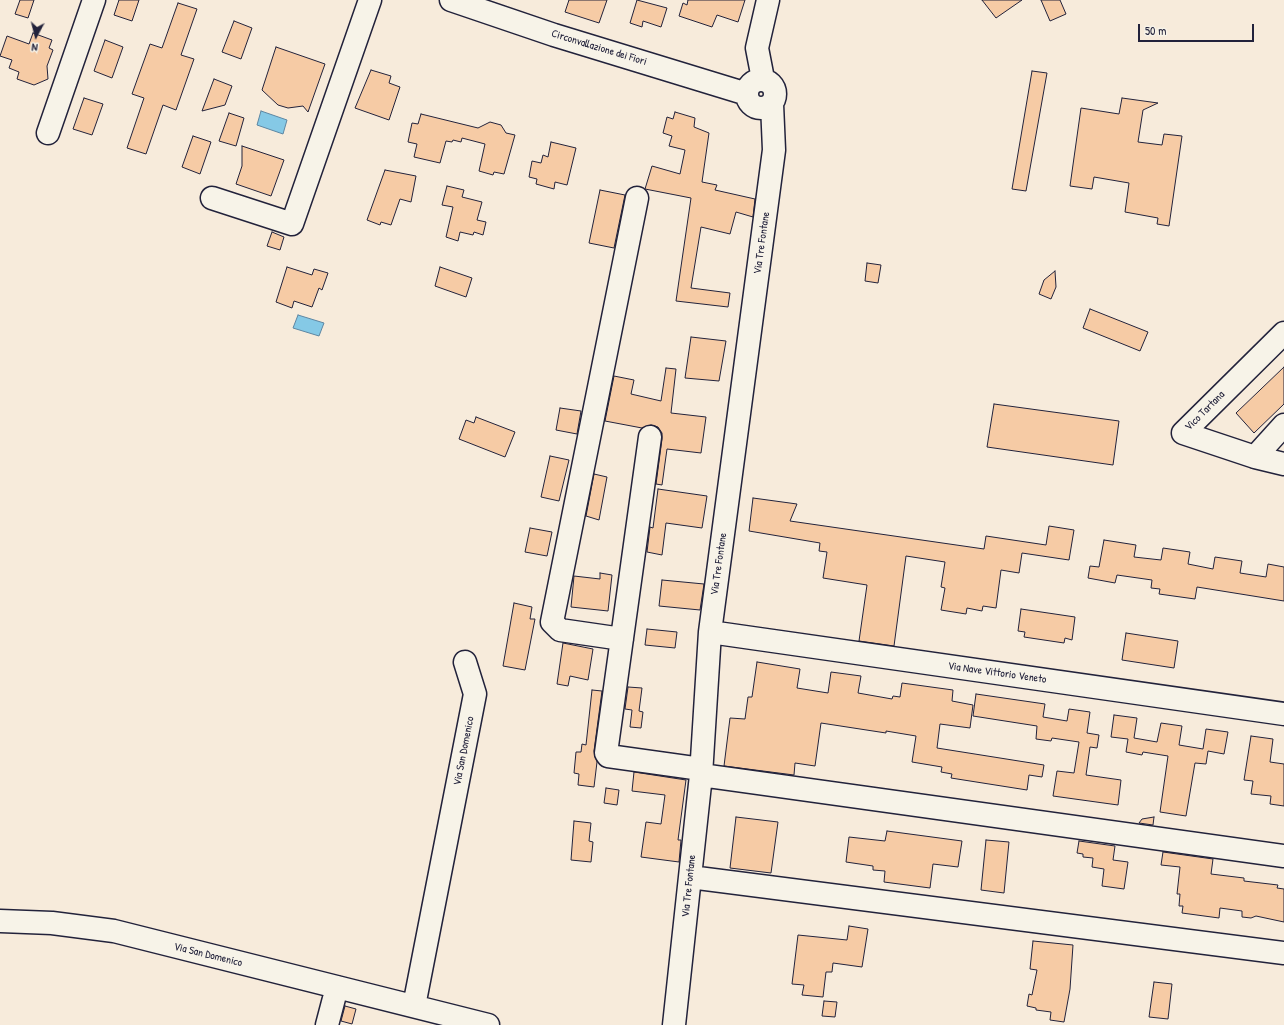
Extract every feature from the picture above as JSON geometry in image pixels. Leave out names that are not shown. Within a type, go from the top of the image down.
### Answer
[{"type":"street","points":[[48,133],[94,0]]},
{"type":"street","points":[[212,198],[292,224],[370,0]]},
{"type":"street","name":"Circonvallazione dei Fiori","points":[[451,0],[554,35],[747,94]]},
{"type":"street","points":[[763,79],[757,48],[768,0]]},
{"type":"street","points":[[763,79],[771,82],[776,91],[776,96],[772,104],[766,108],[755,107],[748,100],[747,94],[749,85],[763,79]]},
{"type":"street","name":"Via Tre Fontane","points":[[674,1025],[701,772],[710,632],[774,150],[772,104]]},
{"type":"street","points":[[622,639],[560,630],[552,622],[637,198]]},
{"type":"street","name":"Vico Tartana","points":[[1284,332],[1183,433],[1255,457],[1284,464]]},
{"type":"street","points":[[1255,457],[1284,426]]},
{"type":"street","points":[[650,437],[606,753],[608,756],[701,772],[1284,856]]},
{"type":"street","name":"Via Nave Vittorio Veneto","points":[[710,632],[1284,714]]},
{"type":"street","name":"Via San Domenico","points":[[414,1006],[475,694],[465,662]]},
{"type":"street","points":[[690,877],[1284,953]]},
{"type":"street","name":"Via San Domenico","points":[[0,921],[52,923],[114,931],[488,1025]]},
{"type":"street","points":[[327,1025],[337,988]]},
{"type":"water","points":[[261,111],[287,120],[283,134],[257,125]]},
{"type":"water","points":[[298,315],[324,323],[319,336],[293,328]]},
{"type":"building","points":[[20,0],[34,0],[28,18],[15,14]]},
{"type":"building","points":[[119,0],[139,0],[132,21],[114,15]]},
{"type":"building","points":[[569,0],[607,0],[599,23],[565,12]]},
{"type":"building","points":[[637,0],[667,8],[661,27],[643,21],[642,27],[630,23]]},
{"type":"building","points":[[688,0],[745,0],[738,22],[717,15],[712,27],[679,16],[683,3],[687,5]]},
{"type":"building","points":[[982,0],[1022,0],[996,18]]},
{"type":"building","points":[[1041,0],[1060,0],[1066,14],[1050,21]]},
{"type":"building","points":[[178,3],[197,9],[181,55],[194,59],[176,110],[163,105],[146,154],[127,148],[144,98],[132,94],[150,44],[162,48]]},
{"type":"building","points":[[234,21],[252,28],[241,59],[222,52]]},
{"type":"building","points":[[33,33],[52,40],[49,48],[53,50],[47,66],[48,79],[34,85],[17,79],[19,72],[9,68],[12,60],[0,56],[7,36],[29,44]]},
{"type":"building","points":[[105,40],[123,47],[112,78],[94,71]]},
{"type":"building","points":[[276,47],[325,64],[308,112],[303,106],[288,108],[278,105],[262,90]]},
{"type":"building","points":[[371,70],[391,76],[389,83],[400,87],[389,120],[355,108]]},
{"type":"building","points":[[1032,71],[1047,73],[1026,191],[1012,189]]},
{"type":"building","points":[[214,79],[232,86],[225,105],[202,111]]},
{"type":"building","points":[[84,98],[103,104],[92,135],[73,129]]},
{"type":"building","points":[[1122,98],[1158,103],[1143,110],[1138,142],[1162,145],[1164,134],[1182,136],[1169,226],[1157,224],[1158,218],[1125,212],[1129,183],[1094,177],[1092,189],[1070,186],[1081,108],[1119,114]]},
{"type":"building","points":[[675,112],[695,118],[694,127],[709,133],[702,182],[717,185],[715,190],[755,199],[753,217],[736,212],[730,234],[701,227],[691,288],[730,293],[728,307],[676,301],[691,198],[645,189],[652,166],[680,174],[685,150],[669,146],[672,136],[663,133],[667,117],[673,119]]},
{"type":"building","points":[[229,113],[244,118],[236,146],[219,141]]},
{"type":"building","points":[[421,114],[478,128],[490,122],[501,125],[506,133],[515,135],[504,174],[494,172],[493,175],[479,171],[485,144],[462,138],[461,142],[453,140],[452,142],[446,141],[440,163],[414,157],[417,144],[408,142],[412,123],[418,124]]},
{"type":"building","points":[[193,136],[211,142],[200,174],[182,167]]},
{"type":"building","points":[[551,142],[576,148],[567,185],[555,182],[554,189],[536,184],[537,179],[529,177],[532,161],[541,163],[543,155],[548,157]]},
{"type":"building","points":[[242,146],[284,160],[271,196],[236,184],[242,166]]},
{"type":"building","points":[[385,170],[416,176],[411,202],[400,199],[391,225],[381,222],[380,225],[367,220]]},
{"type":"building","points":[[447,186],[464,190],[462,197],[482,202],[477,220],[486,222],[483,235],[474,232],[473,235],[460,232],[458,241],[446,237],[453,207],[442,205]]},
{"type":"building","points":[[600,190],[625,195],[614,248],[589,243]]},
{"type":"building","points":[[272,232],[284,237],[280,250],[267,246]]},
{"type":"building","points":[[867,263],[881,265],[878,283],[865,281]]},
{"type":"building","points":[[287,267],[312,275],[314,269],[328,273],[322,290],[319,288],[312,307],[294,301],[292,308],[276,302]]},
{"type":"building","points":[[440,267],[472,278],[466,297],[435,286]]},
{"type":"building","points":[[1055,271],[1056,287],[1051,299],[1039,294],[1044,280]]},
{"type":"building","points":[[1090,309],[1148,332],[1140,351],[1083,328]]},
{"type":"building","points":[[691,337],[726,341],[719,381],[685,378]]},
{"type":"building","points":[[1284,367],[1284,404],[1254,433],[1236,413]]},
{"type":"building","points":[[666,368],[676,369],[671,413],[706,417],[701,453],[667,449],[662,485],[656,484],[662,439],[662,433],[658,427],[651,425],[642,428],[605,421],[614,376],[634,380],[631,394],[661,401]]},
{"type":"building","points":[[994,404],[1119,421],[1113,465],[987,447]]},
{"type":"building","points":[[560,408],[581,411],[577,434],[556,430]]},
{"type":"building","points":[[476,417],[515,432],[505,457],[459,439],[466,420],[474,423]]},
{"type":"building","points":[[550,456],[569,460],[559,501],[541,497]]},
{"type":"building","points":[[594,474],[607,477],[599,520],[586,516]]},
{"type":"building","points":[[658,489],[707,496],[702,528],[666,523],[662,555],[647,552],[650,527],[653,528]]},
{"type":"building","points":[[753,498],[797,504],[790,521],[984,549],[986,536],[1046,545],[1049,526],[1074,530],[1069,560],[1022,553],[1019,573],[1001,570],[996,608],[983,606],[982,611],[967,608],[966,614],[941,610],[945,588],[941,587],[945,562],[906,556],[894,646],[859,641],[867,585],[823,578],[827,552],[819,551],[820,543],[749,531]]},
{"type":"building","points":[[530,528],[552,532],[547,556],[525,552]]},
{"type":"building","points":[[1104,540],[1136,545],[1134,557],[1161,560],[1163,548],[1190,552],[1188,564],[1213,569],[1215,557],[1242,561],[1240,573],[1266,577],[1268,564],[1284,567],[1284,601],[1197,587],[1195,599],[1159,594],[1160,589],[1151,588],[1152,580],[1117,575],[1115,583],[1088,578],[1090,566],[1099,567]]},
{"type":"building","points":[[600,573],[612,575],[608,611],[571,607],[574,576],[600,579]]},
{"type":"building","points":[[662,580],[704,584],[700,610],[659,606]]},
{"type":"building","points":[[514,603],[532,607],[530,619],[535,619],[525,670],[503,666]]},
{"type":"building","points":[[1021,609],[1075,617],[1072,640],[1065,638],[1064,643],[1024,637],[1025,632],[1018,631]]},
{"type":"building","points":[[647,629],[677,632],[675,648],[645,645]]},
{"type":"building","points":[[1126,633],[1178,641],[1174,668],[1122,660]]},
{"type":"building","points":[[563,643],[593,649],[588,680],[570,676],[568,686],[557,684]]},
{"type":"building","points":[[757,662],[800,669],[797,688],[828,693],[831,672],[861,676],[858,693],[892,699],[893,696],[900,697],[902,683],[953,690],[952,701],[973,705],[970,728],[940,724],[937,748],[1044,765],[1042,777],[1029,775],[1027,790],[951,778],[952,774],[941,772],[942,767],[912,762],[916,736],[821,723],[815,766],[795,763],[794,775],[724,766],[730,718],[745,719],[748,697],[752,697]]},
{"type":"building","points":[[628,687],[642,688],[639,711],[643,712],[641,728],[630,727],[632,710],[625,709]]},
{"type":"building","points":[[592,690],[602,691],[594,751],[597,762],[594,787],[578,785],[579,774],[574,773],[576,752],[581,752],[582,744],[586,745]]},
{"type":"building","points":[[976,694],[1045,704],[1043,717],[1067,721],[1069,709],[1090,712],[1087,733],[1099,735],[1097,748],[1090,747],[1086,775],[1121,780],[1118,805],[1053,796],[1057,771],[1074,773],[1079,742],[1052,738],[1051,741],[1036,739],[1037,726],[973,716]]},
{"type":"building","points":[[1114,715],[1137,718],[1134,738],[1157,742],[1161,723],[1182,726],[1179,745],[1203,749],[1206,729],[1228,732],[1224,754],[1208,751],[1206,764],[1195,763],[1186,816],[1160,812],[1168,756],[1143,752],[1142,755],[1126,752],[1128,739],[1111,737]]},
{"type":"building","points":[[1251,736],[1273,739],[1270,762],[1284,764],[1284,806],[1270,804],[1271,796],[1251,794],[1253,781],[1244,780]]},
{"type":"building","points":[[634,772],[686,780],[678,840],[681,840],[679,862],[641,857],[646,822],[661,824],[665,795],[632,791]]},
{"type":"building","points":[[606,788],[619,790],[617,805],[604,803]]},
{"type":"building","points":[[736,817],[778,822],[771,873],[730,868]]},
{"type":"building","points":[[1154,817],[1153,825],[1139,823],[1142,819]]},
{"type":"building","points":[[574,821],[591,823],[589,841],[593,842],[591,862],[571,860]]},
{"type":"building","points":[[887,831],[962,841],[958,867],[933,864],[930,888],[884,882],[885,871],[873,870],[873,866],[846,862],[849,837],[885,841]]},
{"type":"building","points":[[986,840],[1009,842],[1004,893],[981,890]]},
{"type":"building","points":[[1079,841],[1115,846],[1113,860],[1128,862],[1124,889],[1102,886],[1104,869],[1092,867],[1093,858],[1083,857],[1083,854],[1077,853]]},
{"type":"building","points":[[1163,852],[1213,859],[1211,874],[1244,878],[1244,881],[1278,885],[1277,888],[1284,889],[1284,922],[1256,916],[1251,918],[1242,917],[1242,911],[1220,908],[1219,918],[1182,913],[1183,906],[1179,906],[1180,894],[1177,894],[1180,867],[1161,865]]},
{"type":"building","points":[[849,926],[868,929],[862,967],[833,963],[832,972],[826,972],[823,997],[802,995],[804,985],[792,984],[798,935],[847,940]]},
{"type":"building","points":[[1033,941],[1073,945],[1070,989],[1064,1022],[1050,1020],[1051,1012],[1036,1010],[1036,1008],[1027,1006],[1029,994],[1032,995],[1037,970],[1030,969]]},
{"type":"building","points":[[1154,982],[1172,984],[1168,1019],[1149,1017]]},
{"type":"building","points":[[824,1001],[837,1002],[835,1017],[822,1016]]},
{"type":"building","points":[[345,1006],[356,1009],[352,1024],[341,1021]]}]
